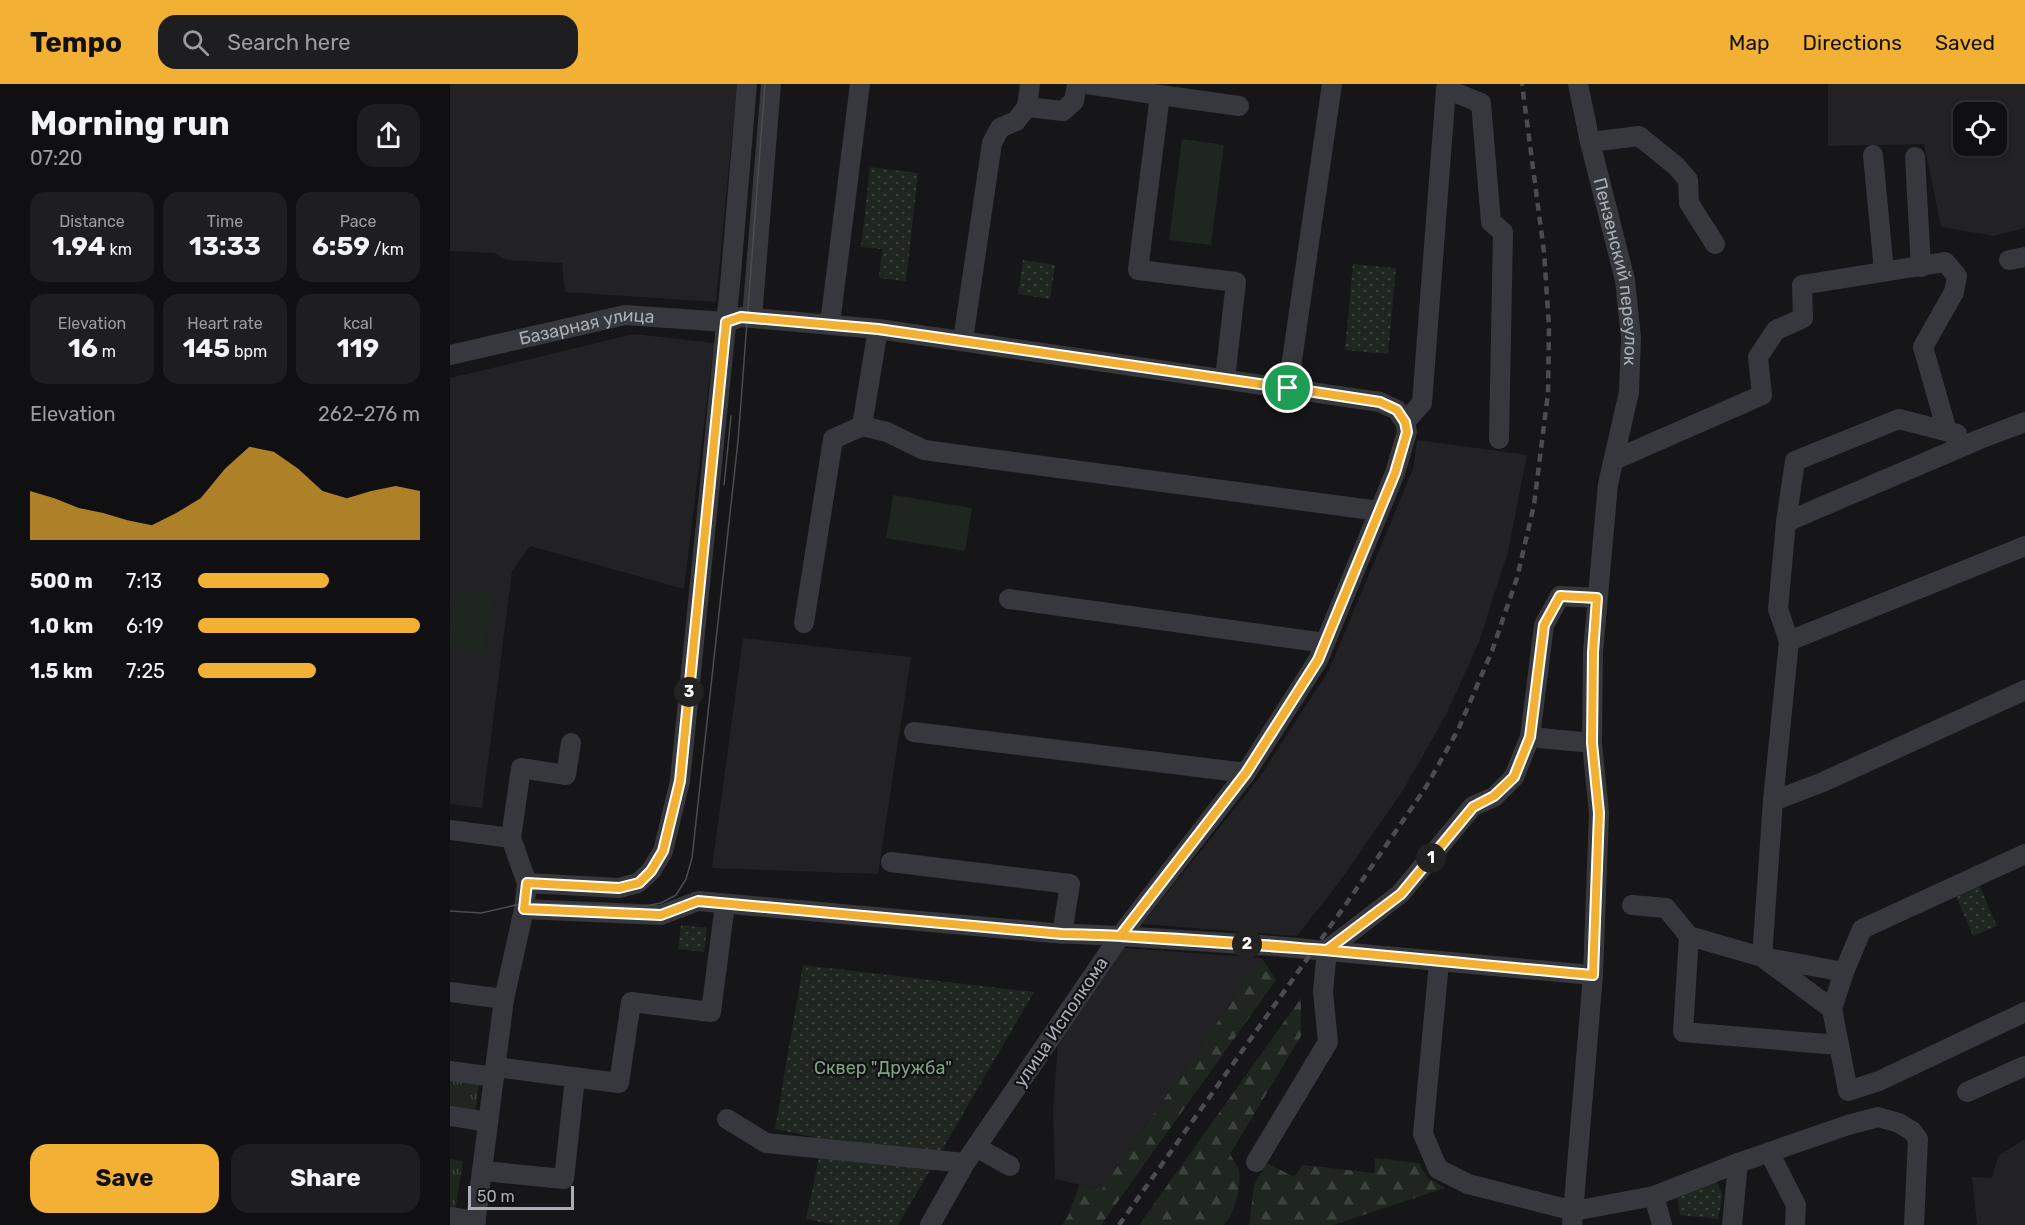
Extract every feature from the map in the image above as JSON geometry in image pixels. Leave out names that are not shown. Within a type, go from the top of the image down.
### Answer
[{"type":"street","points":[[527,883],[619,888],[639,883],[651,871],[663,851],[680,781],[726,322],[747,84]]},
{"type":"street","points":[[752,318],[771,84]]},
{"type":"street","points":[[830,324],[860,84]]},
{"type":"street","points":[[963,340],[992,143],[1000,128],[1016,121],[1027,107],[1030,84]]},
{"type":"street","points":[[1027,107],[1063,111],[1074,101],[1077,84]]},
{"type":"street","points":[[1087,84],[1239,106]]},
{"type":"street","points":[[1288,388],[1332,84]]},
{"type":"street","name":"Пензенский переулок","points":[[1573,1218],[1593,975],[1599,813],[1592,743],[1593,652],[1608,484],[1629,392],[1631,338],[1625,280],[1590,142],[1578,84]]},
{"type":"street","points":[[726,322],[741,317],[830,324],[963,340],[1380,402],[1397,410],[1405,422],[1422,403],[1447,86],[1481,103],[1491,222],[1503,232],[1499,439]]},
{"type":"street","points":[[1160,94],[1138,270],[1236,282],[1225,379]]},
{"type":"street","points":[[1590,142],[1639,136],[1676,166],[1688,180],[1689,203],[1714,244]]},
{"type":"street","points":[[1873,155],[1884,271]]},
{"type":"street","points":[[1915,157],[1921,267]]},
{"type":"street","points":[[1614,460],[1762,395],[1758,357],[1776,330],[1803,318],[1802,285],[1945,262],[1957,276],[1954,292],[1923,347],[1947,431]]},
{"type":"street","name":"Базарная улица","points":[[450,356],[625,315],[726,322]]},
{"type":"street","points":[[862,426],[878,329]]},
{"type":"street","points":[[1762,957],[1773,801],[1789,641],[1778,609],[1786,522],[1795,462],[1899,419],[1980,440]]},
{"type":"street","name":"улица Исполкома","points":[[930,1225],[965,1163],[1120,936],[1246,773],[1318,660],[1395,473],[1407,432],[1405,422]]},
{"type":"street","points":[[1786,522],[2025,423]]},
{"type":"street","points":[[804,623],[833,439],[862,426],[887,432],[924,450],[1379,511]]},
{"type":"street","points":[[1789,641],[2025,546]]},
{"type":"street","points":[[1256,1162],[1328,1042],[1323,992],[1327,950],[1401,894],[1473,807],[1494,796],[1514,777],[1530,737],[1544,625],[1560,596],[1597,598]]},
{"type":"street","points":[[1009,599],[1325,643]]},
{"type":"street","points":[[1773,801],[1823,782],[2025,690]]},
{"type":"street","points":[[914,732],[1246,773]]},
{"type":"street","points":[[1530,737],[1592,743]]},
{"type":"street","points":[[450,1217],[475,1223],[504,999],[524,909],[527,883],[511,838],[521,768],[566,775],[571,743]]},
{"type":"street","points":[[450,830],[511,838]]},
{"type":"street","points":[[1914,1225],[1918,1139],[1912,1131],[1899,1123],[1879,1100],[1848,1091],[1832,1009],[1862,929],[2025,854]]},
{"type":"street","points":[[891,862],[1070,884],[1062,934]]},
{"type":"street","points":[[524,909],[661,915],[698,901],[1062,934],[1327,950],[1593,975]]},
{"type":"street","points":[[450,1071],[495,1072],[619,1083],[632,1002],[711,1012],[725,904]]},
{"type":"street","points":[[1632,905],[1666,908],[1689,936],[1762,957],[1844,972]]},
{"type":"street","points":[[1689,936],[1683,1032],[1839,1045]]},
{"type":"street","points":[[1762,957],[1832,1009]]},
{"type":"street","points":[[1438,962],[1423,1134],[1438,1169],[1468,1184],[1573,1218],[1654,1196],[1738,1163],[1848,1125],[1879,1100],[2025,1012]]},
{"type":"street","points":[[450,992],[504,999]]},
{"type":"street","points":[[1967,1092],[2025,1066]]},
{"type":"street","points":[[483,1171],[564,1179],[575,1078]]},
{"type":"street","points":[[450,1116],[488,1122]]},
{"type":"street","points":[[727,1119],[766,1143],[965,1163]]},
{"type":"street","points":[[976,1147],[1010,1166]]},
{"type":"street","points":[[1769,1152],[1797,1205],[1795,1225]]},
{"type":"street","points":[[1732,1225],[1738,1163]]},
{"type":"street","points":[[1654,1196],[1662,1225]]},
{"type":"shaded area","points":[[450,84],[737,84],[716,302],[565,292],[562,263],[507,260],[494,253],[450,251]]},
{"type":"shaded area","points":[[1828,84],[2025,84],[2025,228],[1994,236],[1941,227],[1924,144],[1828,146]]},
{"type":"shaded area","points":[[634,334],[714,343],[684,589],[530,546],[512,571],[482,808],[450,804],[450,378]]},
{"type":"shaded area","points":[[1417,440],[1527,455],[1508,552],[1478,644],[1445,717],[1404,789],[1340,881],[1297,936],[1142,924],[1259,778],[1329,670],[1413,469]]},
{"type":"shaded area","points":[[743,638],[911,657],[878,874],[712,868]]},
{"type":"shaded area","points":[[1124,948],[1262,958],[1101,1190],[1055,1179],[1053,1109],[1058,1044]]},
{"type":"shaded area","points":[[2025,1139],[2025,1225],[1977,1225],[1972,1177],[1992,1178],[1998,1156]]},
{"type":"green space","points":[[1182,139],[1224,145],[1211,245],[1169,240]]},
{"type":"green space","points":[[870,167],[918,173],[906,281],[879,278],[882,249],[861,247]]},
{"type":"green space","points":[[1023,260],[1055,265],[1050,299],[1018,294]]},
{"type":"green space","points":[[1353,264],[1396,268],[1388,354],[1345,350]]},
{"type":"green space","points":[[893,495],[972,508],[965,551],[886,538]]},
{"type":"green space","points":[[458,588],[493,594],[483,652],[450,646],[450,632]]},
{"type":"green space","points":[[1979,884],[1997,926],[1973,936],[1955,894]]},
{"type":"green space","points":[[681,925],[707,928],[704,952],[678,949]]},
{"type":"green space","points":[[1262,958],[1276,980],[1101,1225],[1062,1225],[1068,1216],[1079,1185],[1101,1190]]},
{"type":"green space","name":"Сквер \"Дружба\"","points":[[803,965],[1034,992],[898,1225],[836,1225],[806,1219],[823,1139],[775,1129]]},
{"type":"green space","points":[[1301,998],[1301,1036],[1230,1154],[1238,1168],[1240,1178],[1236,1200],[1228,1220],[1224,1225],[1139,1225]]},
{"type":"green space","points":[[450,1076],[480,1080],[475,1114],[450,1110]]},
{"type":"green space","points":[[1375,1158],[1419,1163],[1427,1177],[1445,1188],[1333,1225],[1249,1225],[1254,1185],[1267,1163],[1294,1177],[1303,1165],[1374,1173]]},
{"type":"green space","points":[[450,1159],[463,1161],[455,1211],[450,1210]]},
{"type":"green space","points":[[1716,1181],[1723,1195],[1718,1219],[1680,1215],[1677,1194]]},
{"type":"tram line","points":[[450,911],[481,913],[525,903],[641,907],[661,903],[676,895],[686,879],[692,858],[738,441],[765,84]]},
{"type":"tram line","points":[[724,485],[731,416]]},
{"type":"railway","points":[[1119,1225],[1426,787],[1458,730],[1492,651],[1517,578],[1534,505],[1548,393],[1549,327],[1544,252],[1522,84]]},
{"type":"route","points":[[1288,388],[878,329],[741,317],[726,322],[680,781],[663,851],[651,871],[639,883],[619,888],[527,883],[524,909],[661,915],[698,901],[1062,934],[1327,950],[1593,975],[1599,813],[1592,743],[1593,652],[1597,598],[1560,596],[1544,625],[1530,737],[1514,777],[1494,796],[1473,807],[1401,894],[1327,950],[1274,946],[1120,936],[1246,773],[1318,660],[1395,473],[1407,432],[1405,422],[1397,410],[1380,402],[1288,388]]}]
